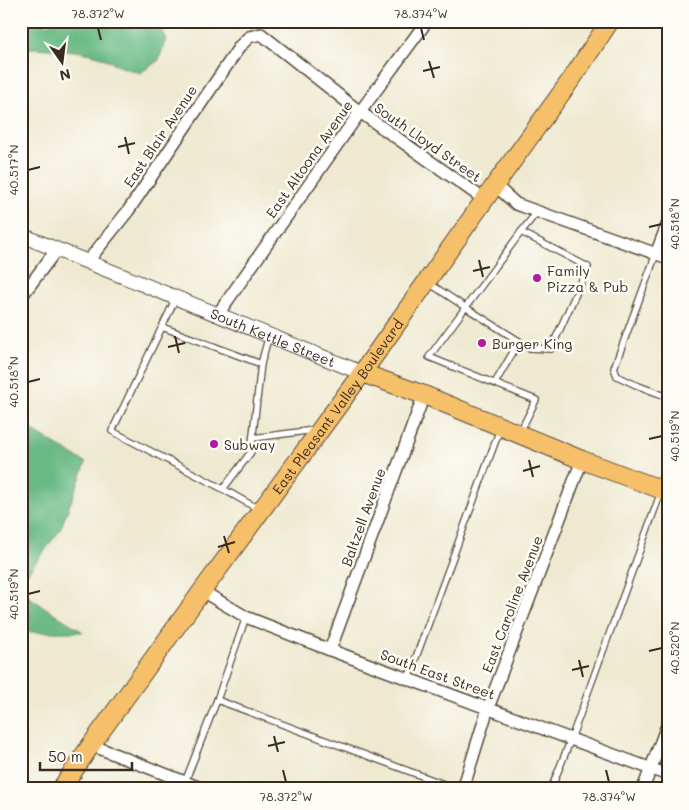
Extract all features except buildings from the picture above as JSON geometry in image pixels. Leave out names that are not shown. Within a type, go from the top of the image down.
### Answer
[{"type":"main road","name":"East Pleasant Valley Boulevard","points":[[61,789],[202,591],[322,429],[573,77],[610,21]]},
{"type":"main road","name":"South Kettle Street","points":[[362,373],[424,395],[582,460],[665,491]]},
{"type":"street","name":"East Altoona Avenue","points":[[218,314],[360,112],[427,21]]},
{"type":"street","name":"South Lloyd Street","points":[[260,34],[360,112],[484,200]]},
{"type":"street","name":"East Blair Avenue","points":[[88,261],[128,211],[240,46],[249,37],[260,34]]},
{"type":"street","name":"South Lloyd Street","points":[[495,185],[516,204],[668,258]]},
{"type":"street","points":[[656,254],[668,223]]},
{"type":"street","name":"South Kettle Street","points":[[21,235],[362,373]]},
{"type":"street","points":[[21,297],[57,249]]},
{"type":"street","name":"Baltzell Avenue","points":[[330,650],[424,395]]},
{"type":"street","name":"East Caroline Avenue","points":[[463,789],[488,708],[582,460]]},
{"type":"street","name":"South East Street","points":[[202,591],[246,617],[668,775]]},
{"type":"street","points":[[643,789],[668,723]]},
{"type":"street","points":[[91,745],[203,789]]},
{"type":"lane","points":[[519,434],[536,400],[429,357],[537,212]]},
{"type":"lane","points":[[427,281],[530,348],[550,348],[588,268],[521,232]]},
{"type":"lane","points":[[656,254],[614,368],[617,376],[668,397]]},
{"type":"lane","points":[[176,297],[112,431],[262,511]]},
{"type":"lane","points":[[162,327],[261,364]]},
{"type":"lane","points":[[223,489],[251,452],[261,364],[269,335]]},
{"type":"lane","points":[[495,383],[519,342]]},
{"type":"lane","points":[[408,678],[501,427]]},
{"type":"lane","points":[[253,438],[322,429]]},
{"type":"lane","points":[[551,789],[665,491]]},
{"type":"lane","points":[[185,782],[217,700],[246,617]]},
{"type":"lane","points":[[217,700],[457,789]]},
{"type":"green space","points":[[21,21],[38,21],[47,25],[53,21],[156,21],[166,38],[159,60],[140,73],[119,66],[99,56],[77,51],[21,49]]},
{"type":"green space","points":[[21,424],[86,463],[60,530],[21,582]]},
{"type":"green space","points":[[21,592],[83,632],[21,632]]},
{"type":"place","name":"Family Pizza & Pub","points":[[537,278]]},
{"type":"place","name":"Burger King","points":[[482,343]]},
{"type":"place","name":"Subway","points":[[214,444]]}]
